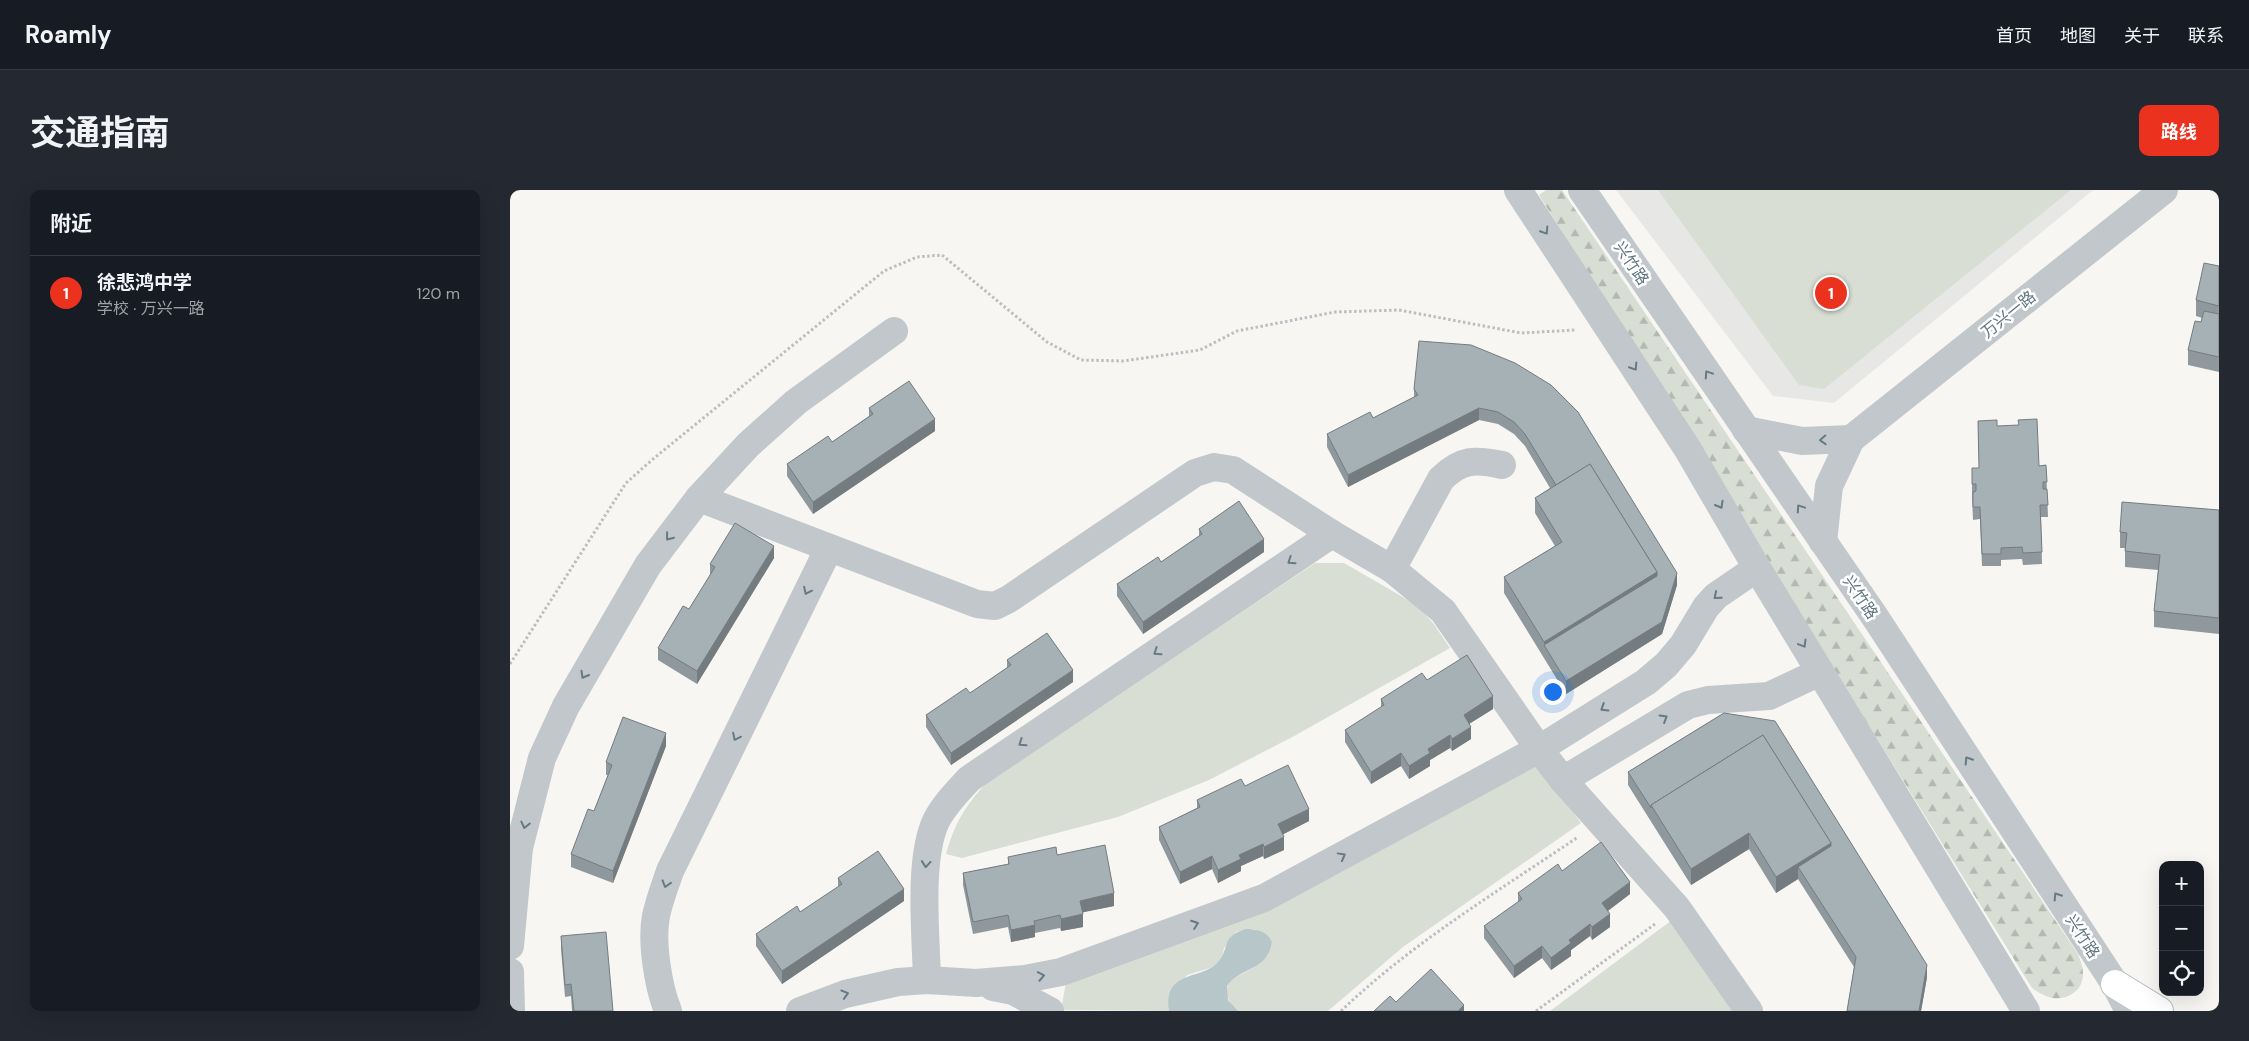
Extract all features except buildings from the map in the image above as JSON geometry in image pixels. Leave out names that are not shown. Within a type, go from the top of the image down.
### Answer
[{"type":"main road","points":[[2115,984],[2159,1011]]},
{"type":"street","points":[[1518,190],[1687,448],[1757,568],[2026,1011]]},
{"type":"street","name":"兴竹路","points":[[1582,190],[1880,626],[2115,984],[2129,1011]]},
{"type":"street","name":"万兴一路","points":[[1851,439],[2164,190]]},
{"type":"street","points":[[510,946],[519,848],[542,758],[566,706],[648,564],[699,498],[748,445],[796,402],[894,331]]},
{"type":"street","points":[[1746,430],[1802,441],[1851,439],[1829,486],[1823,542]]},
{"type":"street","points":[[1392,569],[1441,479],[1451,470],[1464,463],[1480,460],[1502,465]]},
{"type":"street","points":[[699,498],[977,604],[995,606],[1009,599],[1195,472],[1214,467],[1233,470],[1332,534],[1392,569],[1443,611],[1539,749],[1563,780],[1677,908],[1749,1011]]},
{"type":"street","points":[[927,980],[925,873],[928,847],[936,822],[951,798],[963,785],[985,768],[1332,534]]},
{"type":"street","points":[[668,1011],[662,997],[656,958],[656,917],[670,871],[829,548]]},
{"type":"street","points":[[976,984],[1025,979],[1061,972],[1264,898],[1539,749],[1646,682],[1666,665],[1683,645],[1706,607],[1716,596],[1757,568]]},
{"type":"street","points":[[1563,780],[1688,705],[1708,700],[1768,696],[1820,672]]},
{"type":"street","points":[[510,972],[511,1011]]},
{"type":"street","points":[[800,1011],[845,994],[898,982],[927,980],[976,984],[1013,991],[1050,1011]]},
{"type":"path","points":[[510,664],[626,483],[884,271],[917,257],[942,255],[1046,342],[1081,360],[1123,361],[1200,350],[1237,331],[1335,312],[1399,310],[1521,333],[1609,329]]},
{"type":"path","points":[[1341,1011],[1409,952],[1601,822]]},
{"type":"path","points":[[1536,1011],[1677,908]]},
{"type":"shaded area","points":[[1616,190],[2093,190],[1834,403],[1773,396]]},
{"type":"shaded area","points":[[1245,929],[1261,931],[1272,942],[1265,959],[1239,975],[1227,986],[1228,1000],[1238,1011],[1169,1011],[1169,998],[1177,982],[1202,972],[1217,963],[1224,953],[1228,940],[1237,932]]},
{"type":"green space","points":[[1546,190],[1562,190],[2078,954],[2083,978],[2077,991],[2062,998],[2051,998],[2032,988],[1539,195]]},
{"type":"green space","points":[[1658,190],[2071,190],[1824,389],[1799,385]]},
{"type":"green space","points":[[1315,563],[1344,563],[1415,604],[1433,623],[1450,648],[1296,735],[1209,780],[1118,817],[962,858],[946,854],[961,816],[986,783]]},
{"type":"green space","points":[[1535,758],[1581,823],[1403,947],[1328,1011],[1238,1011],[1235,1008],[1227,994],[1230,981],[1256,966],[1266,957],[1270,950],[1272,942],[1255,929],[1245,929],[1236,932],[1224,948],[1222,957],[1217,964],[1187,975],[1168,1002],[1169,1011],[1061,1010],[1067,977]]},
{"type":"green space","points":[[1672,920],[1737,1011],[1550,1011]]},
{"type":"place","name":"徐悲鸿中学","points":[[1831,293]]}]
